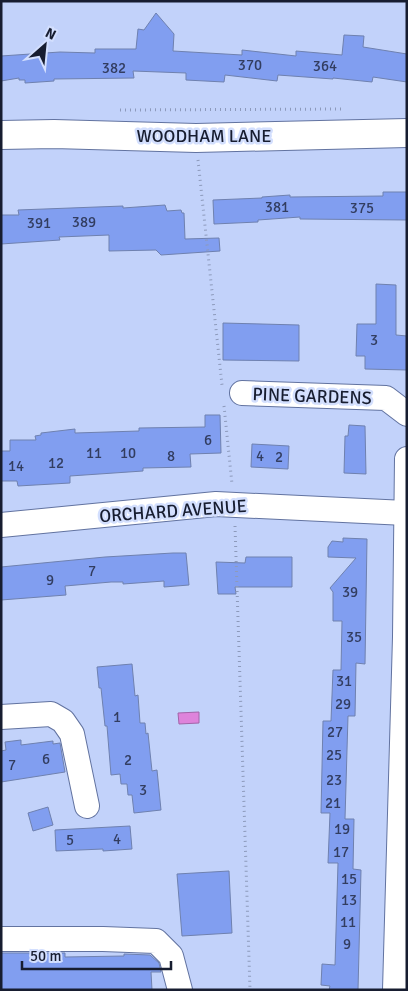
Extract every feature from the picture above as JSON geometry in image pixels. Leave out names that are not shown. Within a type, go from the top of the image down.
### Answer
[{"type":"main road","name":"WOODHAM LANE","points":[[1,135],[54,134],[196,138],[407,133]]},
{"type":"street","name":"PINE GARDENS","points":[[230,395],[386,398],[407,414]]},
{"type":"street","points":[[395,990],[404,775],[407,459]]},
{"type":"street","name":"ORCHARD AVENUE","points":[[1,525],[216,504],[406,513]]},
{"type":"street","points":[[1,717],[51,714],[62,721],[72,734],[88,807]]},
{"type":"street","points":[[1,939],[156,941],[171,956],[180,990]]},
{"type":"path","points":[[119,110],[345,109]]},
{"type":"path","points":[[196,138],[230,395],[250,990]]},
{"type":"shaded area","points":[[199,712],[199,723],[179,724],[178,713]]},
{"type":"building","points":[[156,13],[174,34],[173,51],[242,55],[242,50],[296,56],[296,51],[342,55],[344,35],[364,36],[363,47],[407,54],[407,82],[373,77],[372,82],[278,75],[277,81],[225,75],[224,82],[186,80],[186,73],[133,71],[134,78],[54,79],[54,81],[25,83],[25,80],[19,80],[19,78],[1,81],[1,56],[60,52],[95,53],[95,49],[136,49],[138,29],[144,30]]},
{"type":"building","points":[[383,192],[407,192],[407,220],[300,219],[300,217],[258,220],[258,222],[214,224],[213,200],[290,195],[290,197],[383,196]]},
{"type":"building","points":[[165,205],[167,211],[181,210],[184,213],[185,239],[219,238],[220,251],[161,255],[156,250],[109,251],[109,235],[59,237],[60,240],[1,244],[1,215],[19,215],[18,210],[123,206],[123,208]]},
{"type":"building","points":[[376,284],[396,285],[396,335],[407,336],[407,370],[365,369],[365,356],[356,356],[357,324],[376,324]]},
{"type":"building","points":[[223,323],[299,325],[299,361],[223,360]]},
{"type":"building","points":[[205,415],[220,415],[221,453],[190,454],[191,467],[143,468],[143,471],[70,476],[70,483],[18,486],[17,481],[1,481],[1,451],[10,451],[10,440],[36,440],[35,436],[41,435],[41,433],[75,429],[75,433],[139,431],[139,428],[205,427]]},
{"type":"building","points":[[349,425],[365,426],[366,474],[344,473],[345,436],[348,436]]},
{"type":"building","points":[[252,444],[289,446],[288,469],[251,467]]},
{"type":"building","points":[[343,538],[367,539],[365,664],[356,663],[355,716],[348,716],[345,819],[354,819],[353,869],[361,870],[358,990],[329,990],[330,986],[321,985],[322,964],[335,965],[338,863],[328,863],[330,813],[321,813],[323,721],[331,721],[333,670],[341,670],[342,621],[333,621],[333,592],[330,588],[356,558],[328,557],[328,547],[332,541],[343,542]]},
{"type":"building","points":[[186,553],[189,585],[164,587],[164,581],[123,584],[123,582],[111,582],[65,586],[66,595],[1,600],[1,567],[105,557]]},
{"type":"building","points":[[246,557],[292,557],[292,587],[235,587],[236,594],[218,594],[216,562],[245,563]]},
{"type":"building","points":[[132,664],[135,696],[138,695],[140,723],[145,723],[146,734],[148,733],[152,771],[157,770],[161,810],[134,813],[132,795],[128,795],[127,784],[121,784],[120,774],[111,775],[107,726],[105,726],[97,667]]},
{"type":"building","points":[[21,740],[21,745],[53,741],[53,744],[60,743],[65,772],[1,782],[1,751],[6,750],[5,742]]},
{"type":"building","points":[[48,807],[53,825],[33,831],[28,813]]},
{"type":"building","points":[[130,826],[132,849],[56,851],[55,830]]},
{"type":"building","points":[[229,871],[232,933],[182,936],[177,874]]},
{"type":"building","points":[[1,953],[65,953],[65,957],[124,956],[124,954],[150,955],[159,963],[161,972],[151,972],[152,990],[1,990]]}]
